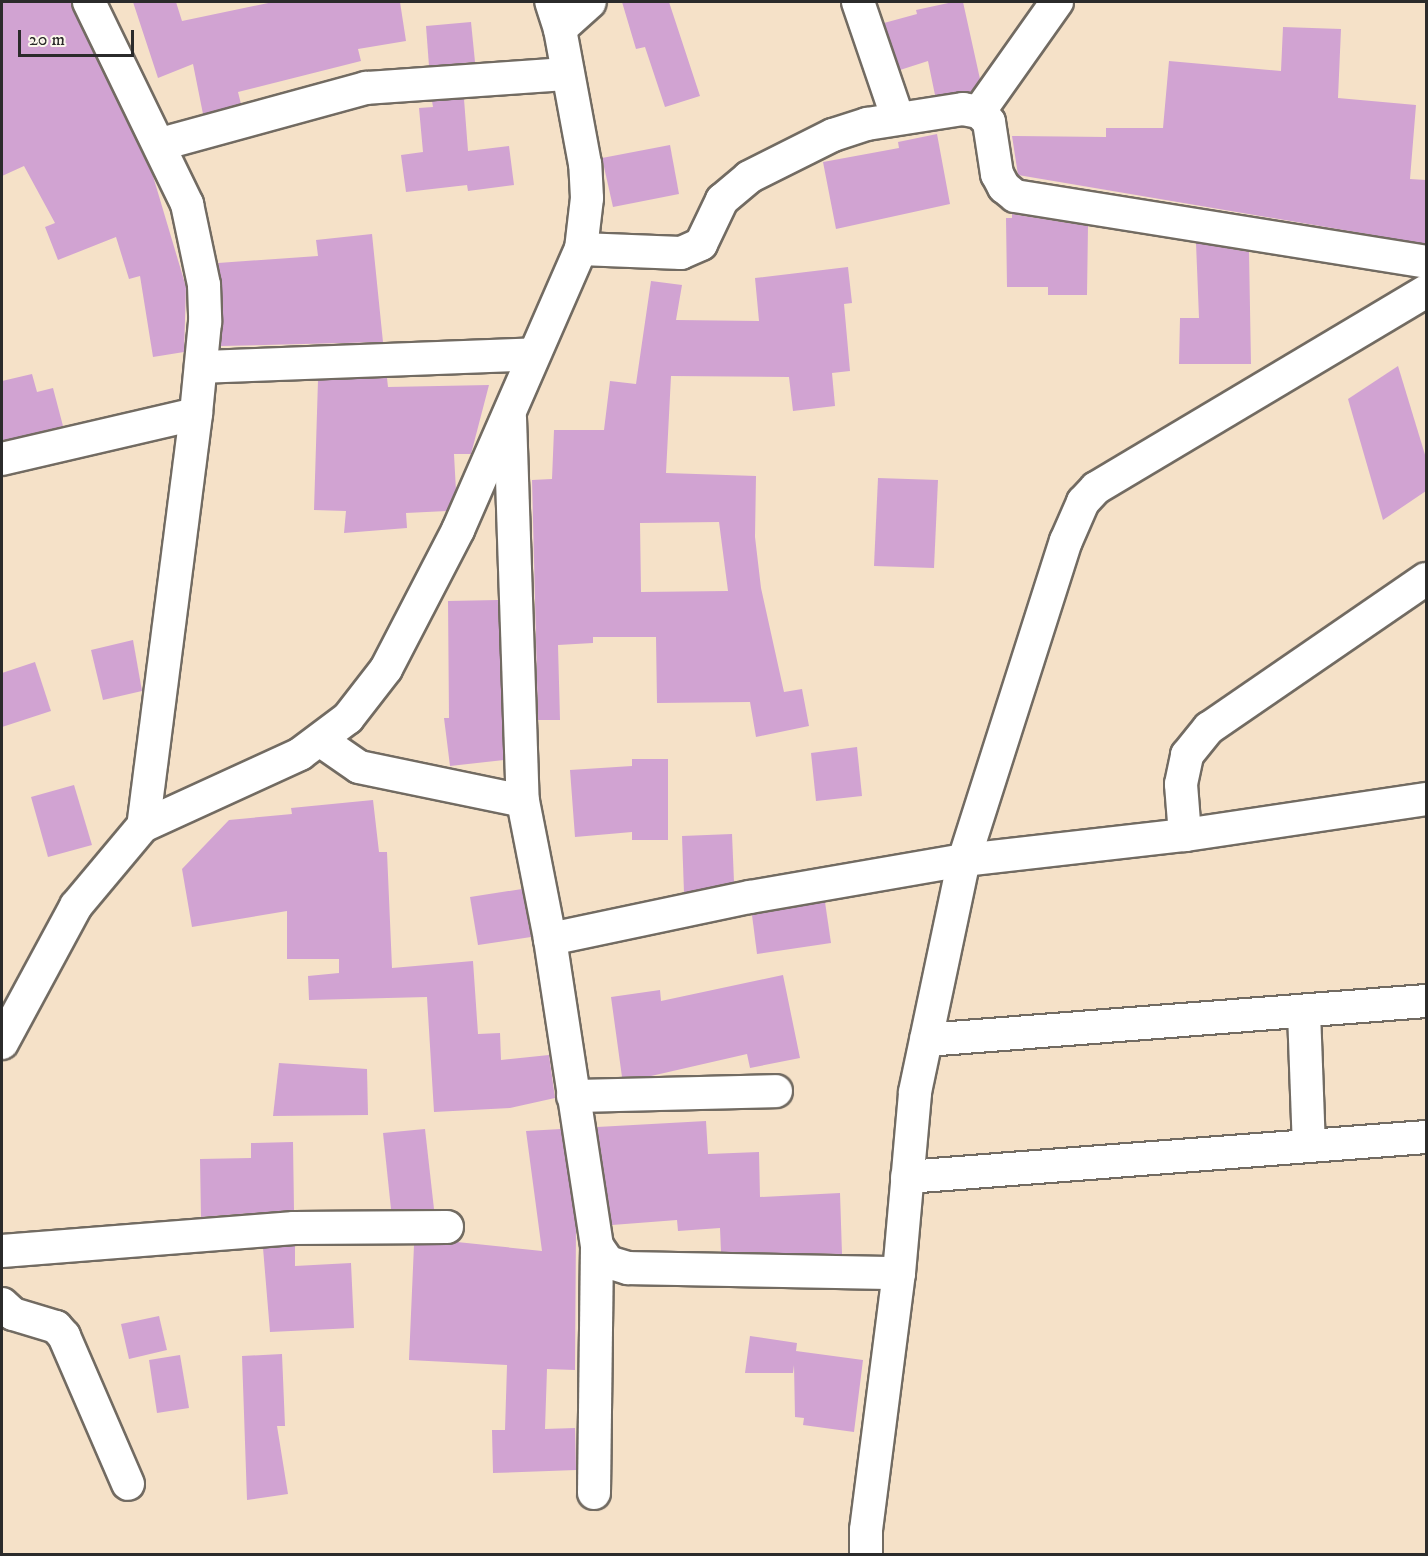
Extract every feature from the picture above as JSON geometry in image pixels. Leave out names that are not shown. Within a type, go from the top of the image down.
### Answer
[{"type":"street","points":[[89,2],[160,144],[187,204],[198,243],[205,322],[196,414],[143,826]]},
{"type":"street","points":[[2,1042],[76,906],[143,826],[300,754],[348,718],[386,669],[458,530],[533,354],[581,249],[587,198],[585,164],[555,15],[590,2]]},
{"type":"street","points":[[858,2],[897,116]]},
{"type":"street","points":[[979,112],[1057,2]]},
{"type":"street","points":[[160,144],[366,88],[568,74]]},
{"type":"street","points":[[581,249],[681,253],[702,244],[722,201],[741,182],[833,135],[897,116],[963,109],[979,112],[989,122],[997,174],[1004,188],[1015,196],[1426,262]]},
{"type":"street","points":[[866,1554],[866,1530],[898,1274],[915,1092],[964,860],[1066,541],[1083,502],[1111,479],[1426,291]]},
{"type":"street","points":[[201,367],[533,354]]},
{"type":"street","points":[[510,409],[523,801],[550,939],[597,1246],[594,1493]]},
{"type":"street","points":[[2,459],[196,414]]},
{"type":"street","points":[[1185,835],[1181,784],[1187,755],[1209,728],[1426,579]]},
{"type":"street","points":[[320,740],[359,767],[523,801]]},
{"type":"street","points":[[550,939],[750,897],[964,860],[1185,835],[1426,799]]},
{"type":"street","points":[[926,1040],[1426,1001]]},
{"type":"street","points":[[1304,1012],[1309,1146]]},
{"type":"street","points":[[573,1096],[776,1091]]},
{"type":"street","points":[[907,1177],[1426,1137]]},
{"type":"street","points":[[2,1251],[294,1228],[447,1227]]},
{"type":"street","points":[[597,1246],[608,1263],[628,1268],[898,1274]]},
{"type":"street","points":[[2,1304],[13,1314],[56,1327],[64,1336],[128,1484]]},
{"type":"building","points":[[2,2],[71,2],[153,176],[186,287],[184,352],[153,357],[140,276],[129,279],[116,237],[58,260],[45,227],[55,223],[24,166],[2,176]]},
{"type":"building","points":[[133,2],[176,2],[182,21],[273,2],[400,2],[406,41],[358,49],[361,61],[238,92],[241,104],[203,114],[193,64],[158,78]]},
{"type":"building","points":[[622,2],[669,2],[700,96],[665,107],[645,47],[636,49]]},
{"type":"building","points":[[963,2],[980,79],[971,92],[935,95],[928,61],[900,70],[884,23],[917,14],[916,10]]},
{"type":"building","points":[[471,22],[475,62],[429,66],[426,26]]},
{"type":"building","points":[[1283,27],[1341,29],[1338,98],[1416,105],[1410,179],[1426,180],[1426,244],[1018,175],[1012,136],[1106,137],[1106,128],[1163,128],[1169,61],[1281,71]]},
{"type":"building","points":[[464,99],[468,151],[509,146],[514,185],[468,191],[467,185],[406,192],[401,155],[423,152],[419,108],[433,107],[432,101]]},
{"type":"building","points":[[937,134],[950,204],[836,229],[823,162],[899,148],[898,142]]},
{"type":"building","points":[[670,145],[679,194],[613,207],[602,158]]},
{"type":"building","points":[[1012,214],[1088,226],[1087,295],[1048,295],[1048,287],[1007,287],[1006,218],[1012,218]]},
{"type":"building","points":[[372,234],[383,342],[221,346],[222,285],[218,263],[318,256],[316,240]]},
{"type":"building","points":[[1196,243],[1249,252],[1251,364],[1179,364],[1180,318],[1199,318]]},
{"type":"building","points":[[848,267],[852,303],[844,304],[850,371],[832,373],[835,406],[793,411],[789,377],[671,376],[666,473],[756,476],[755,537],[761,588],[784,692],[802,689],[809,726],[756,737],[750,702],[657,703],[656,637],[593,637],[593,643],[558,645],[560,720],[538,720],[532,480],[552,479],[554,430],[604,430],[610,381],[636,384],[651,281],[682,285],[676,320],[759,321],[755,278]],"holes":[[[719,522],[728,591],[641,592],[640,523]]]},
{"type":"building","points":[[1398,366],[1426,458],[1426,491],[1383,520],[1348,399]]},
{"type":"building","points":[[32,374],[37,392],[53,388],[63,426],[2,441],[2,381]]},
{"type":"building","points":[[387,378],[388,387],[489,385],[471,454],[454,454],[456,491],[447,511],[406,513],[407,528],[344,533],[346,511],[314,510],[318,380]]},
{"type":"building","points":[[878,478],[938,480],[934,568],[874,566]]},
{"type":"building","points":[[498,600],[504,760],[450,766],[444,718],[449,718],[448,601]]},
{"type":"building","points":[[133,640],[142,691],[103,700],[91,650]]},
{"type":"building","points":[[35,662],[51,711],[2,727],[2,673]]},
{"type":"building","points":[[857,747],[862,796],[816,801],[811,753]]},
{"type":"building","points":[[632,759],[668,759],[668,840],[632,840],[632,832],[575,837],[570,770],[632,766]]},
{"type":"building","points":[[74,785],[92,845],[48,857],[31,797]]},
{"type":"building","points":[[373,800],[379,852],[387,852],[392,968],[473,961],[478,1034],[500,1033],[501,1060],[549,1055],[555,1098],[510,1108],[434,1112],[427,997],[309,1000],[308,976],[339,973],[339,959],[287,959],[287,911],[192,927],[182,869],[229,820],[292,814],[291,808]]},
{"type":"building","points":[[732,834],[734,882],[684,893],[682,836]]},
{"type":"building","points":[[522,889],[531,937],[478,945],[470,897]]},
{"type":"building","points":[[825,902],[831,943],[757,954],[752,915]]},
{"type":"building","points":[[783,975],[800,1058],[750,1068],[747,1054],[651,1076],[622,1077],[611,997],[660,990],[661,1001]]},
{"type":"building","points":[[279,1063],[367,1069],[368,1115],[273,1116]]},
{"type":"building","points":[[706,1121],[708,1154],[759,1152],[760,1197],[840,1193],[842,1254],[721,1252],[720,1228],[678,1231],[677,1220],[612,1225],[597,1127]]},
{"type":"building","points":[[425,1129],[434,1209],[391,1209],[383,1133]]},
{"type":"building","points":[[561,1129],[576,1228],[575,1370],[547,1369],[545,1429],[575,1428],[576,1470],[493,1473],[492,1430],[505,1430],[507,1365],[409,1360],[414,1245],[457,1242],[542,1251],[526,1131]]},
{"type":"building","points":[[293,1142],[294,1210],[201,1217],[200,1159],[251,1158],[251,1143]]},
{"type":"building","points":[[295,1246],[295,1266],[351,1263],[354,1328],[270,1332],[263,1248]]},
{"type":"building","points":[[159,1316],[167,1350],[129,1359],[121,1324]]},
{"type":"building","points":[[750,1336],[797,1343],[796,1351],[863,1360],[854,1432],[803,1425],[804,1418],[795,1417],[794,1365],[793,1373],[745,1373]]},
{"type":"building","points":[[282,1354],[285,1426],[277,1426],[288,1494],[247,1500],[242,1356]]},
{"type":"building","points":[[180,1355],[189,1408],[157,1413],[149,1360]]}]
